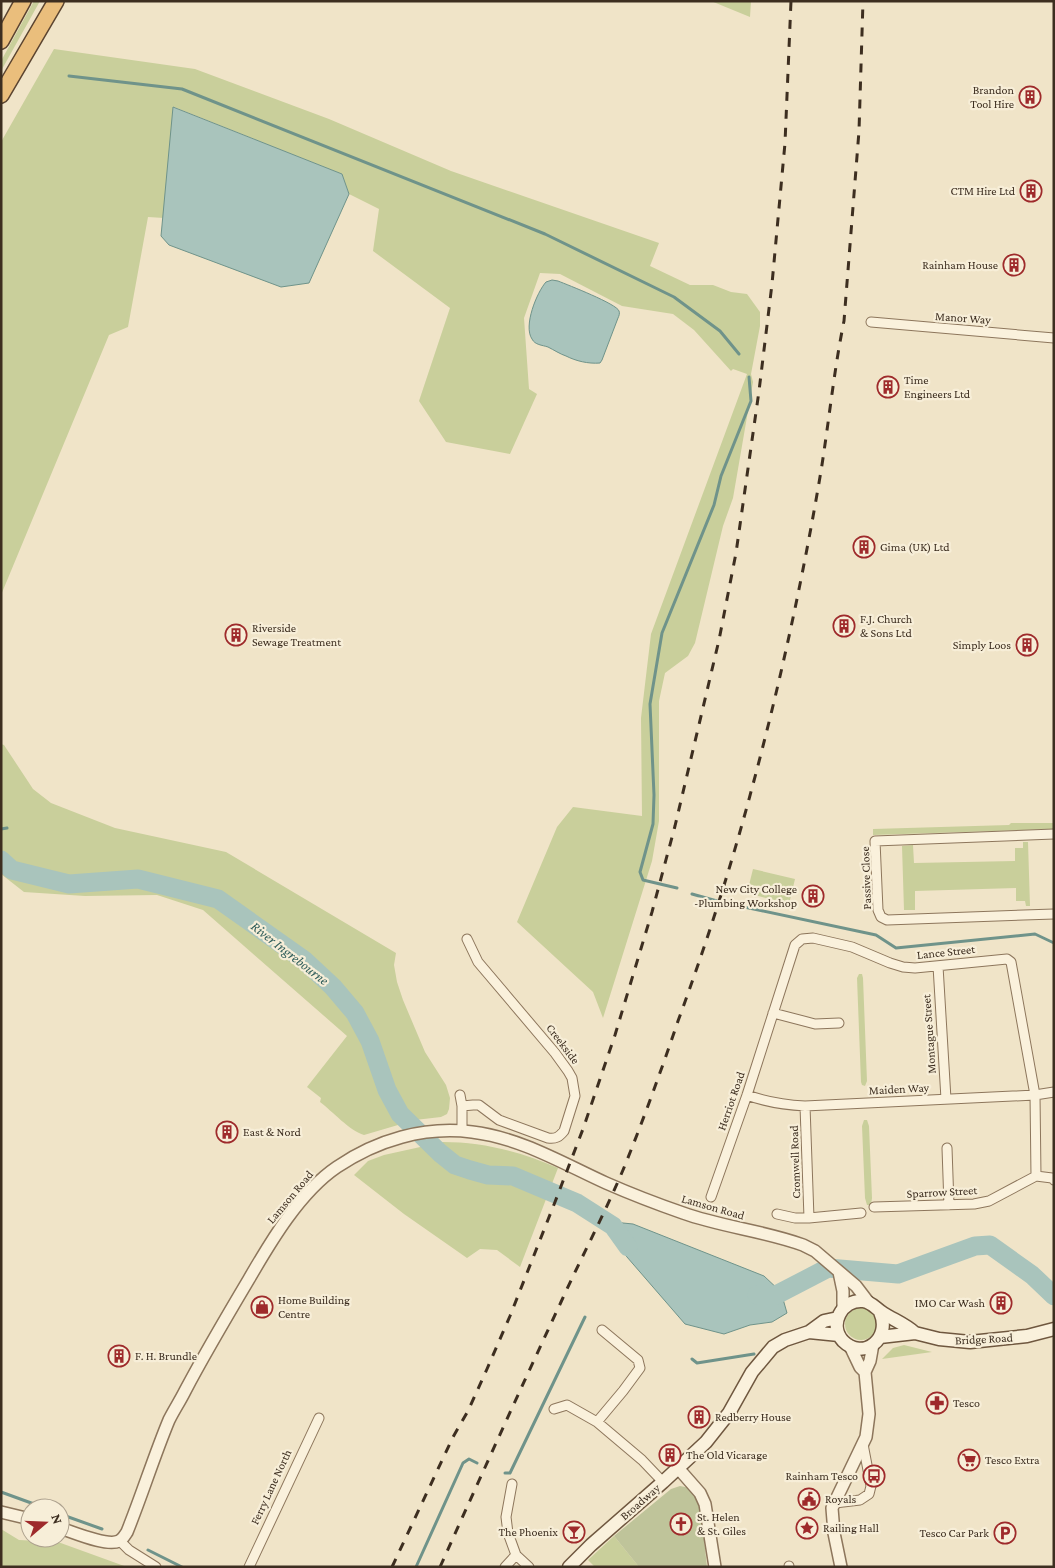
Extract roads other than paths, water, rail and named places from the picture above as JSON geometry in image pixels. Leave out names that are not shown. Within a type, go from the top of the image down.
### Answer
[{"type":"highway","points":[[1,41],[23,1]]},
{"type":"highway","points":[[1,95],[56,1]]},
{"type":"main road","points":[[809,1332],[824,1321],[840,1313],[848,1304],[855,1302],[869,1303]]},
{"type":"main road","name":"Bridge Road","points":[[869,1303],[880,1312],[907,1326],[915,1333],[934,1338],[970,1342],[1027,1336],[1054,1330]]},
{"type":"main road","points":[[877,1341],[884,1324],[880,1312]]},
{"type":"main road","points":[[840,1313],[837,1326],[839,1335],[850,1346]]},
{"type":"main road","points":[[809,1332],[839,1335]]},
{"type":"main road","name":"Broadway","points":[[569,1567],[706,1442],[729,1413],[752,1372],[773,1348],[785,1340],[809,1332]]},
{"type":"main road","name":"Bridge Road","points":[[850,1346],[862,1348],[877,1341],[915,1333]]},
{"type":"street","name":"Manor Way","points":[[871,322],[1054,338]]},
{"type":"street","name":"Passive Close","points":[[1054,834],[875,841],[878,910],[881,917],[887,920],[1054,914]]},
{"type":"street","name":"Lance Street","points":[[773,1013],[794,945],[802,939],[812,938],[852,947],[903,967],[915,968],[1007,958],[1011,962],[1035,1095]]},
{"type":"street","name":"Creekside","points":[[462,1106],[479,1105],[499,1120],[553,1139],[560,1136],[564,1131],[575,1096],[572,1078],[568,1070],[478,962],[467,939]]},
{"type":"street","name":"Montague Street","points":[[938,966],[946,1099]]},
{"type":"street","points":[[773,1013],[815,1024],[838,1023]]},
{"type":"street","name":"Herriot Road","points":[[711,1197],[747,1095],[773,1013]]},
{"type":"street","name":"Maiden Way","points":[[747,1095],[762,1101],[783,1105],[805,1106],[1035,1095],[1054,1092]]},
{"type":"street","points":[[460,1095],[462,1131]]},
{"type":"street","points":[[1035,1095],[1036,1176],[1052,1178],[1054,1180]]},
{"type":"street","name":"Cromwell Road","points":[[805,1106],[809,1218]]},
{"type":"street","name":"Lamson Road","points":[[120,1541],[127,1532],[170,1418],[200,1360],[286,1221],[311,1190],[335,1168],[365,1151],[399,1137],[433,1131],[462,1131],[491,1135],[532,1148],[605,1182],[676,1210],[795,1242],[815,1251],[856,1286],[869,1303]]},
{"type":"street","points":[[947,1148],[949,1205]]},
{"type":"street","name":"Sparrow Street","points":[[874,1207],[974,1204],[989,1201],[1036,1176]]},
{"type":"street","name":"Cromwell Road","points":[[777,1214],[795,1218],[809,1218],[861,1213]]},
{"type":"street","points":[[839,1272],[843,1291],[840,1313]]},
{"type":"street","points":[[597,1422],[640,1368],[638,1360],[602,1330]]},
{"type":"street","points":[[841,1567],[834,1534],[832,1508],[866,1437],[869,1414],[865,1372],[877,1341]]},
{"type":"street","points":[[850,1346],[860,1367],[865,1372]]},
{"type":"street","points":[[554,1409],[568,1405],[597,1422],[642,1460],[664,1482]]},
{"type":"street","name":"Ferry Lane North","points":[[249,1567],[318,1418]]},
{"type":"street","points":[[835,1503],[860,1500],[869,1494],[871,1486],[864,1444]]},
{"type":"street","points":[[678,1468],[700,1493],[705,1504],[712,1536],[715,1567]]},
{"type":"street","points":[[512,1484],[506,1517],[508,1533],[516,1555],[529,1567]]},
{"type":"street","points":[[1,1512],[20,1517]]},
{"type":"street","points":[[70,1531],[108,1543],[120,1541],[129,1550],[156,1567]]},
{"type":"street","points":[[505,1567],[516,1555]]},
{"type":"water","points":[[173,107],[342,174],[349,194],[309,283],[281,287],[169,245],[161,236]]},
{"type":"water","points":[[552,280],[592,295],[619,311],[619,316],[600,363],[587,363],[574,359],[533,341],[529,326],[532,309],[542,287],[546,282]]},
{"type":"water","points":[[613,1222],[633,1224],[764,1276],[781,1292],[787,1313],[772,1322],[750,1325],[724,1334],[685,1324],[614,1242]]},
{"type":"waterway","points":[[69,76],[182,89],[545,234],[674,297],[720,331],[739,354]]},
{"type":"waterway","points":[[677,888],[643,880],[640,872],[653,824],[654,795],[650,704],[662,633],[714,505],[721,476],[751,401],[749,377]]},
{"type":"waterway","points":[[1,829],[7,828]]},
{"type":"waterway","name":"River Ingrebourne","points":[[1,860],[12,870],[69,884],[138,879],[218,899],[304,960],[333,987],[355,1013],[370,1041],[387,1090],[400,1114],[440,1153],[455,1165],[488,1175],[513,1176],[577,1203],[613,1226],[628,1247]]},
{"type":"waterway","points":[[692,894],[717,901]]},
{"type":"waterway","points":[[730,904],[876,935],[896,948],[1035,934],[1054,943]]},
{"type":"waterway","name":"River Ingrebourne","points":[[757,1295],[776,1295],[828,1268],[898,1274],[975,1246],[990,1245],[1032,1275],[1054,1296]]},
{"type":"waterway","points":[[505,1473],[510,1473],[585,1317]]},
{"type":"waterway","points":[[692,1359],[697,1363],[754,1354]]},
{"type":"waterway","points":[[416,1567],[463,1463],[469,1459],[477,1463]]},
{"type":"waterway","points":[[1,1492],[20,1499]]},
{"type":"waterway","points":[[70,1518],[102,1529]]},
{"type":"waterway","points":[[148,1550],[182,1567]]},
{"type":"railway","points":[[392,1567],[487,1369],[510,1316],[583,1129],[615,1035],[652,912],[675,826],[719,640],[736,553],[759,391],[772,284],[785,143],[791,1]]},
{"type":"railway","points":[[440,1567],[623,1170],[708,935],[736,847],[752,788],[781,670],[807,551],[844,321],[859,131],[863,1]]},
{"type":"place","name":"Brandon Tool Hire","points":[[1030,97]]},
{"type":"place","name":"CTM Hire Ltd","points":[[1031,191]]},
{"type":"place","name":"Rainham House","points":[[1014,265]]},
{"type":"place","name":"Time Engineers Ltd","points":[[888,387]]},
{"type":"place","name":"Gima (UK) Ltd","points":[[864,547]]},
{"type":"place","name":"F.J. Church & Sons Ltd","points":[[844,626]]},
{"type":"place","name":"Riverside Sewage Treatment","points":[[236,635]]},
{"type":"place","name":"Simply Loos","points":[[1027,645]]},
{"type":"place","name":"New City College -Plumbing Workshop","points":[[813,896]]},
{"type":"place","name":"East & Nord","points":[[227,1132]]},
{"type":"place","name":"IMO Car Wash","points":[[1001,1303]]},
{"type":"place","name":"Home Building Centre","points":[[262,1307]]},
{"type":"place","name":"F. H. Brundle","points":[[119,1356]]},
{"type":"place","name":"Tesco","points":[[937,1403]]},
{"type":"place","name":"Redberry House","points":[[699,1417]]},
{"type":"place","name":"The Old Vicarage","points":[[670,1455]]},
{"type":"place","name":"Tesco Extra","points":[[969,1460]]},
{"type":"place","name":"Rainham Tesco","points":[[874,1476]]},
{"type":"place","name":"Royals","points":[[809,1499]]},
{"type":"place","name":"St. Helen & St. Giles","points":[[681,1524]]},
{"type":"place","name":"Railing Hall","points":[[807,1528]]},
{"type":"place","name":"The Phoenix","points":[[574,1532]]},
{"type":"place","name":"Tesco Car Park","points":[[1005,1533]]}]
